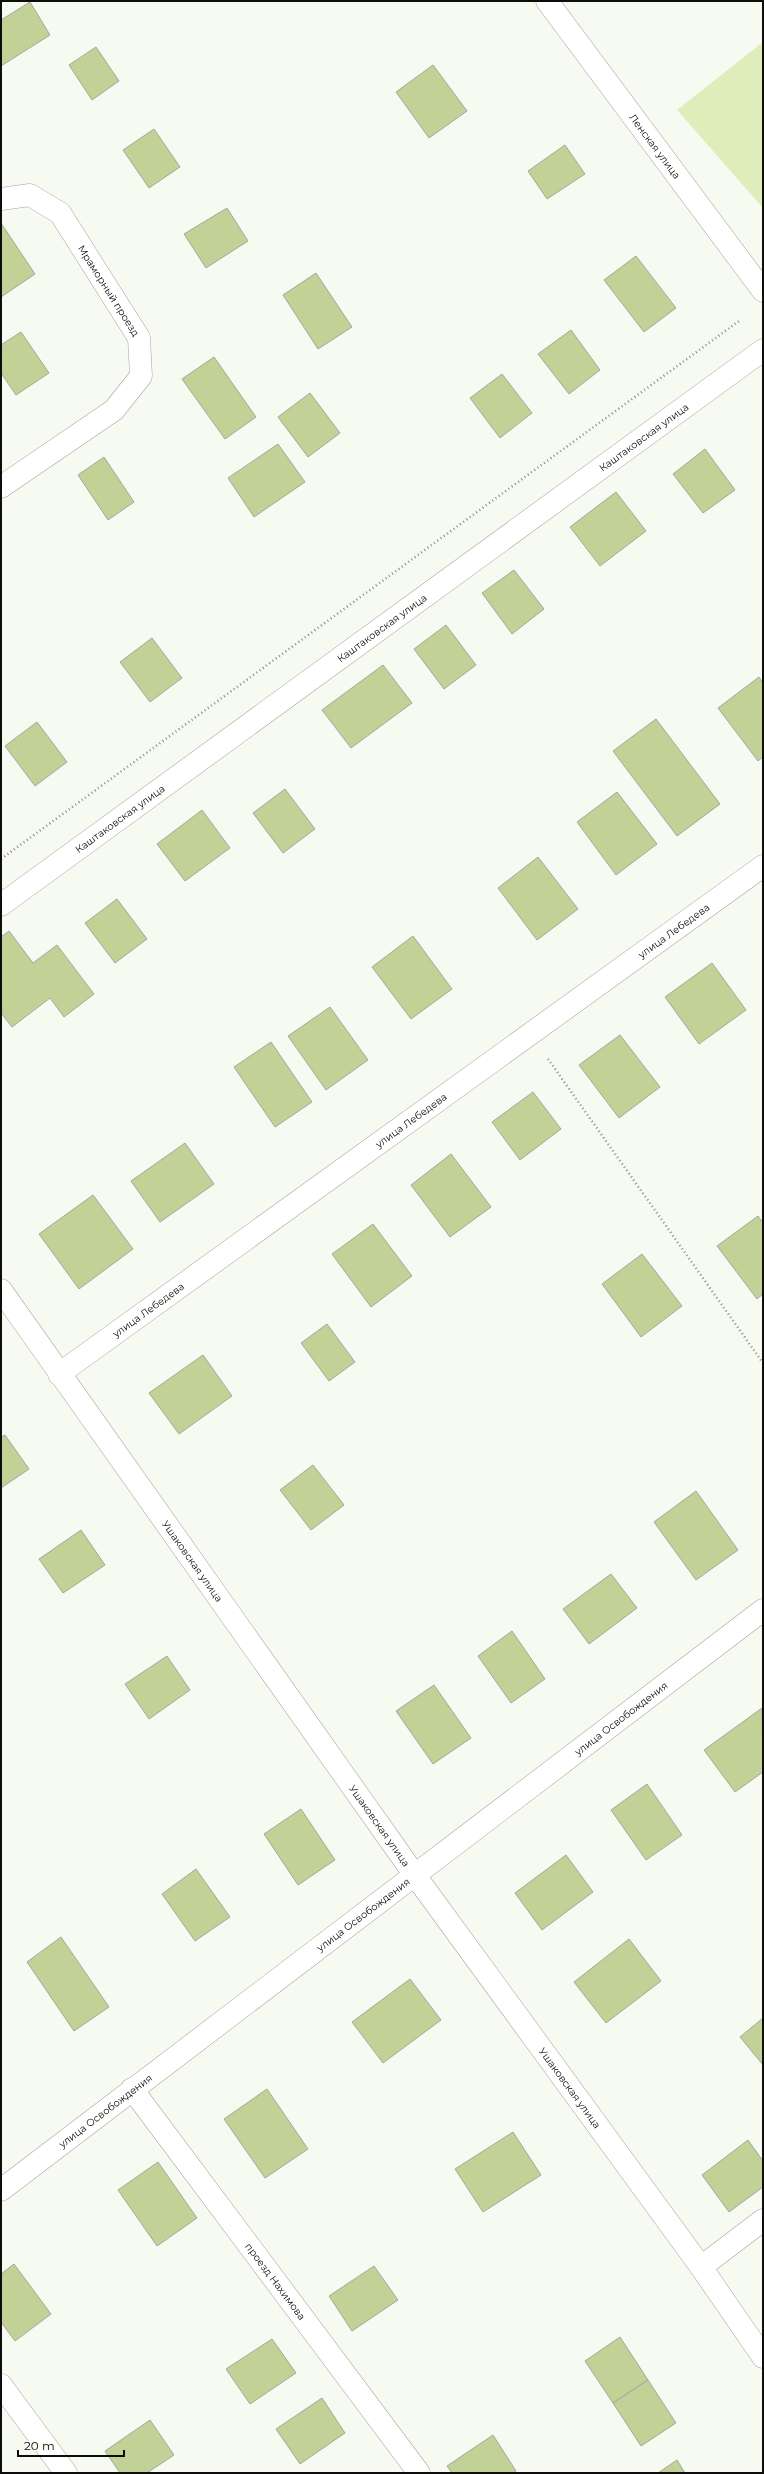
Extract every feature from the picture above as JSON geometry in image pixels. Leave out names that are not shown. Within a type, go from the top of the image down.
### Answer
[{"type":"street","name":"Ленская улица","points":[[547,1],[763,290]]},
{"type":"street","name":"Мраморный проезд","points":[[1,199],[30,195],[60,213],[139,338],[141,376],[114,410],[1,488]]},
{"type":"street","name":"Каштаковская улица","points":[[1,905],[763,350]]},
{"type":"street","name":"улица Лебедева","points":[[59,1374],[763,866]]},
{"type":"street","name":"Ушаковская улица","points":[[1,1290],[414,1874],[701,2267],[763,2357]]},
{"type":"street","name":"улица Освобождения","points":[[1,2190],[414,1874],[763,1610]]},
{"type":"street","name":"проезд Нахимова","points":[[132,2089],[419,2473]]},
{"type":"street","points":[[701,2267],[763,2220]]},
{"type":"street","points":[[1,2385],[66,2473]]},
{"type":"path","points":[[1,859],[739,321]]},
{"type":"path","points":[[530,1034],[763,1363]]},
{"type":"green space","points":[[763,42],[763,208],[677,110]]},
{"type":"building","points":[[30,2],[50,35],[1,66],[1,20]]},
{"type":"building","points":[[96,47],[119,81],[92,100],[69,65]]},
{"type":"building","points":[[433,65],[467,111],[429,138],[396,92]]},
{"type":"building","points":[[154,129],[180,167],[149,188],[123,150]]},
{"type":"building","points":[[565,145],[585,174],[547,199],[528,171]]},
{"type":"building","points":[[227,208],[248,241],[206,268],[184,234]]},
{"type":"building","points":[[1,223],[35,274],[1,297]]},
{"type":"building","points":[[636,256],[676,308],[644,332],[604,280]]},
{"type":"building","points":[[316,273],[352,327],[318,349],[283,295]]},
{"type":"building","points":[[571,330],[600,370],[569,394],[538,354]]},
{"type":"building","points":[[21,332],[49,373],[16,395],[1,373],[1,345]]},
{"type":"building","points":[[214,357],[256,417],[225,439],[182,379]]},
{"type":"building","points":[[502,374],[532,413],[500,438],[470,398]]},
{"type":"building","points":[[310,393],[340,433],[308,457],[278,417]]},
{"type":"building","points":[[278,444],[305,482],[254,517],[228,478]]},
{"type":"building","points":[[705,449],[735,490],[703,513],[673,474]]},
{"type":"building","points":[[104,457],[134,502],[108,520],[78,475]]},
{"type":"building","points":[[616,492],[646,531],[600,566],[570,527]]},
{"type":"building","points":[[514,570],[544,609],[512,634],[482,593]]},
{"type":"building","points":[[446,625],[476,665],[444,689],[414,649]]},
{"type":"building","points":[[152,638],[182,678],[150,702],[120,662]]},
{"type":"building","points":[[383,665],[412,703],[351,748],[322,710]]},
{"type":"building","points":[[759,677],[763,683],[763,757],[758,761],[718,708]]},
{"type":"building","points":[[656,719],[720,804],[677,836],[613,751]]},
{"type":"building","points":[[37,722],[67,762],[35,786],[5,746]]},
{"type":"building","points":[[285,789],[315,829],[283,853],[253,813]]},
{"type":"building","points":[[617,792],[657,844],[616,875],[577,822]]},
{"type":"building","points":[[202,810],[230,848],[185,881],[157,844]]},
{"type":"building","points":[[538,857],[578,909],[537,940],[498,888]]},
{"type":"building","points":[[117,899],[147,939],[115,963],[85,923]]},
{"type":"building","points":[[9,931],[33,963],[57,945],[94,994],[64,1017],[50,998],[12,1027],[1,1013],[1,937]]},
{"type":"building","points":[[413,936],[452,989],[411,1019],[372,967]]},
{"type":"building","points":[[712,963],[746,1010],[699,1044],[665,997]]},
{"type":"building","points":[[330,1007],[368,1060],[326,1090],[288,1036]]},
{"type":"building","points":[[620,1035],[660,1087],[619,1118],[579,1065]]},
{"type":"building","points":[[271,1042],[312,1102],[275,1127],[234,1067]]},
{"type":"building","points":[[533,1092],[561,1129],[520,1160],[492,1122]]},
{"type":"building","points":[[185,1143],[214,1184],[160,1222],[131,1181]]},
{"type":"building","points":[[451,1154],[491,1207],[450,1237],[411,1185]]},
{"type":"building","points":[[93,1195],[133,1249],[79,1289],[39,1234]]},
{"type":"building","points":[[758,1216],[763,1223],[763,1294],[757,1299],[717,1246]]},
{"type":"building","points":[[373,1224],[412,1276],[371,1307],[332,1254]]},
{"type":"building","points":[[642,1254],[682,1306],[641,1337],[602,1284]]},
{"type":"building","points":[[327,1324],[355,1362],[329,1381],[301,1343]]},
{"type":"building","points":[[203,1355],[232,1396],[179,1434],[149,1393]]},
{"type":"building","points":[[5,1435],[29,1469],[1,1488],[1,1437]]},
{"type":"building","points":[[313,1465],[344,1505],[311,1530],[280,1490]]},
{"type":"building","points":[[696,1491],[738,1550],[696,1580],[654,1522]]},
{"type":"building","points":[[81,1530],[105,1565],[63,1593],[39,1559]]},
{"type":"building","points":[[611,1574],[637,1608],[589,1644],[563,1609]]},
{"type":"building","points":[[512,1631],[545,1679],[511,1703],[478,1656]]},
{"type":"building","points":[[167,1656],[190,1690],[149,1719],[125,1684]]},
{"type":"building","points":[[434,1685],[471,1738],[433,1764],[396,1711]]},
{"type":"building","points":[[762,1708],[763,1772],[735,1792],[704,1750]]},
{"type":"building","points":[[647,1784],[682,1835],[646,1860],[611,1810]]},
{"type":"building","points":[[301,1809],[335,1860],[298,1885],[264,1834]]},
{"type":"building","points":[[566,1855],[593,1892],[542,1930],[515,1893]]},
{"type":"building","points":[[196,1869],[230,1917],[195,1941],[162,1894]]},
{"type":"building","points":[[61,1937],[109,2007],[74,2031],[27,1962]]},
{"type":"building","points":[[629,1939],[661,1981],[606,2023],[574,1982]]},
{"type":"building","points":[[410,1979],[441,2020],[383,2063],[352,2022]]},
{"type":"building","points":[[763,2018],[763,2065],[740,2037]]},
{"type":"building","points":[[267,2089],[308,2149],[265,2178],[224,2119]]},
{"type":"building","points":[[513,2132],[541,2175],[483,2212],[455,2169]]},
{"type":"building","points":[[748,2140],[763,2161],[763,2187],[729,2212],[702,2175]]},
{"type":"building","points":[[158,2162],[197,2218],[157,2246],[118,2190]]},
{"type":"building","points":[[14,2264],[51,2314],[15,2341],[1,2322],[1,2274]]},
{"type":"building","points":[[374,2266],[398,2300],[352,2331],[329,2296]]},
{"type":"building","points":[[620,2337],[648,2380],[613,2403],[585,2361]]},
{"type":"building","points":[[272,2339],[296,2373],[250,2404],[226,2369]]},
{"type":"building","points":[[648,2380],[676,2423],[641,2446],[613,2403]]},
{"type":"building","points":[[322,2398],[345,2433],[300,2464],[276,2429]]},
{"type":"building","points":[[150,2420],[174,2455],[147,2473],[120,2473],[105,2451]]},
{"type":"building","points":[[493,2435],[516,2471],[513,2473],[452,2473],[447,2466]]},
{"type":"building","points":[[677,2460],[685,2473],[658,2473]]}]
